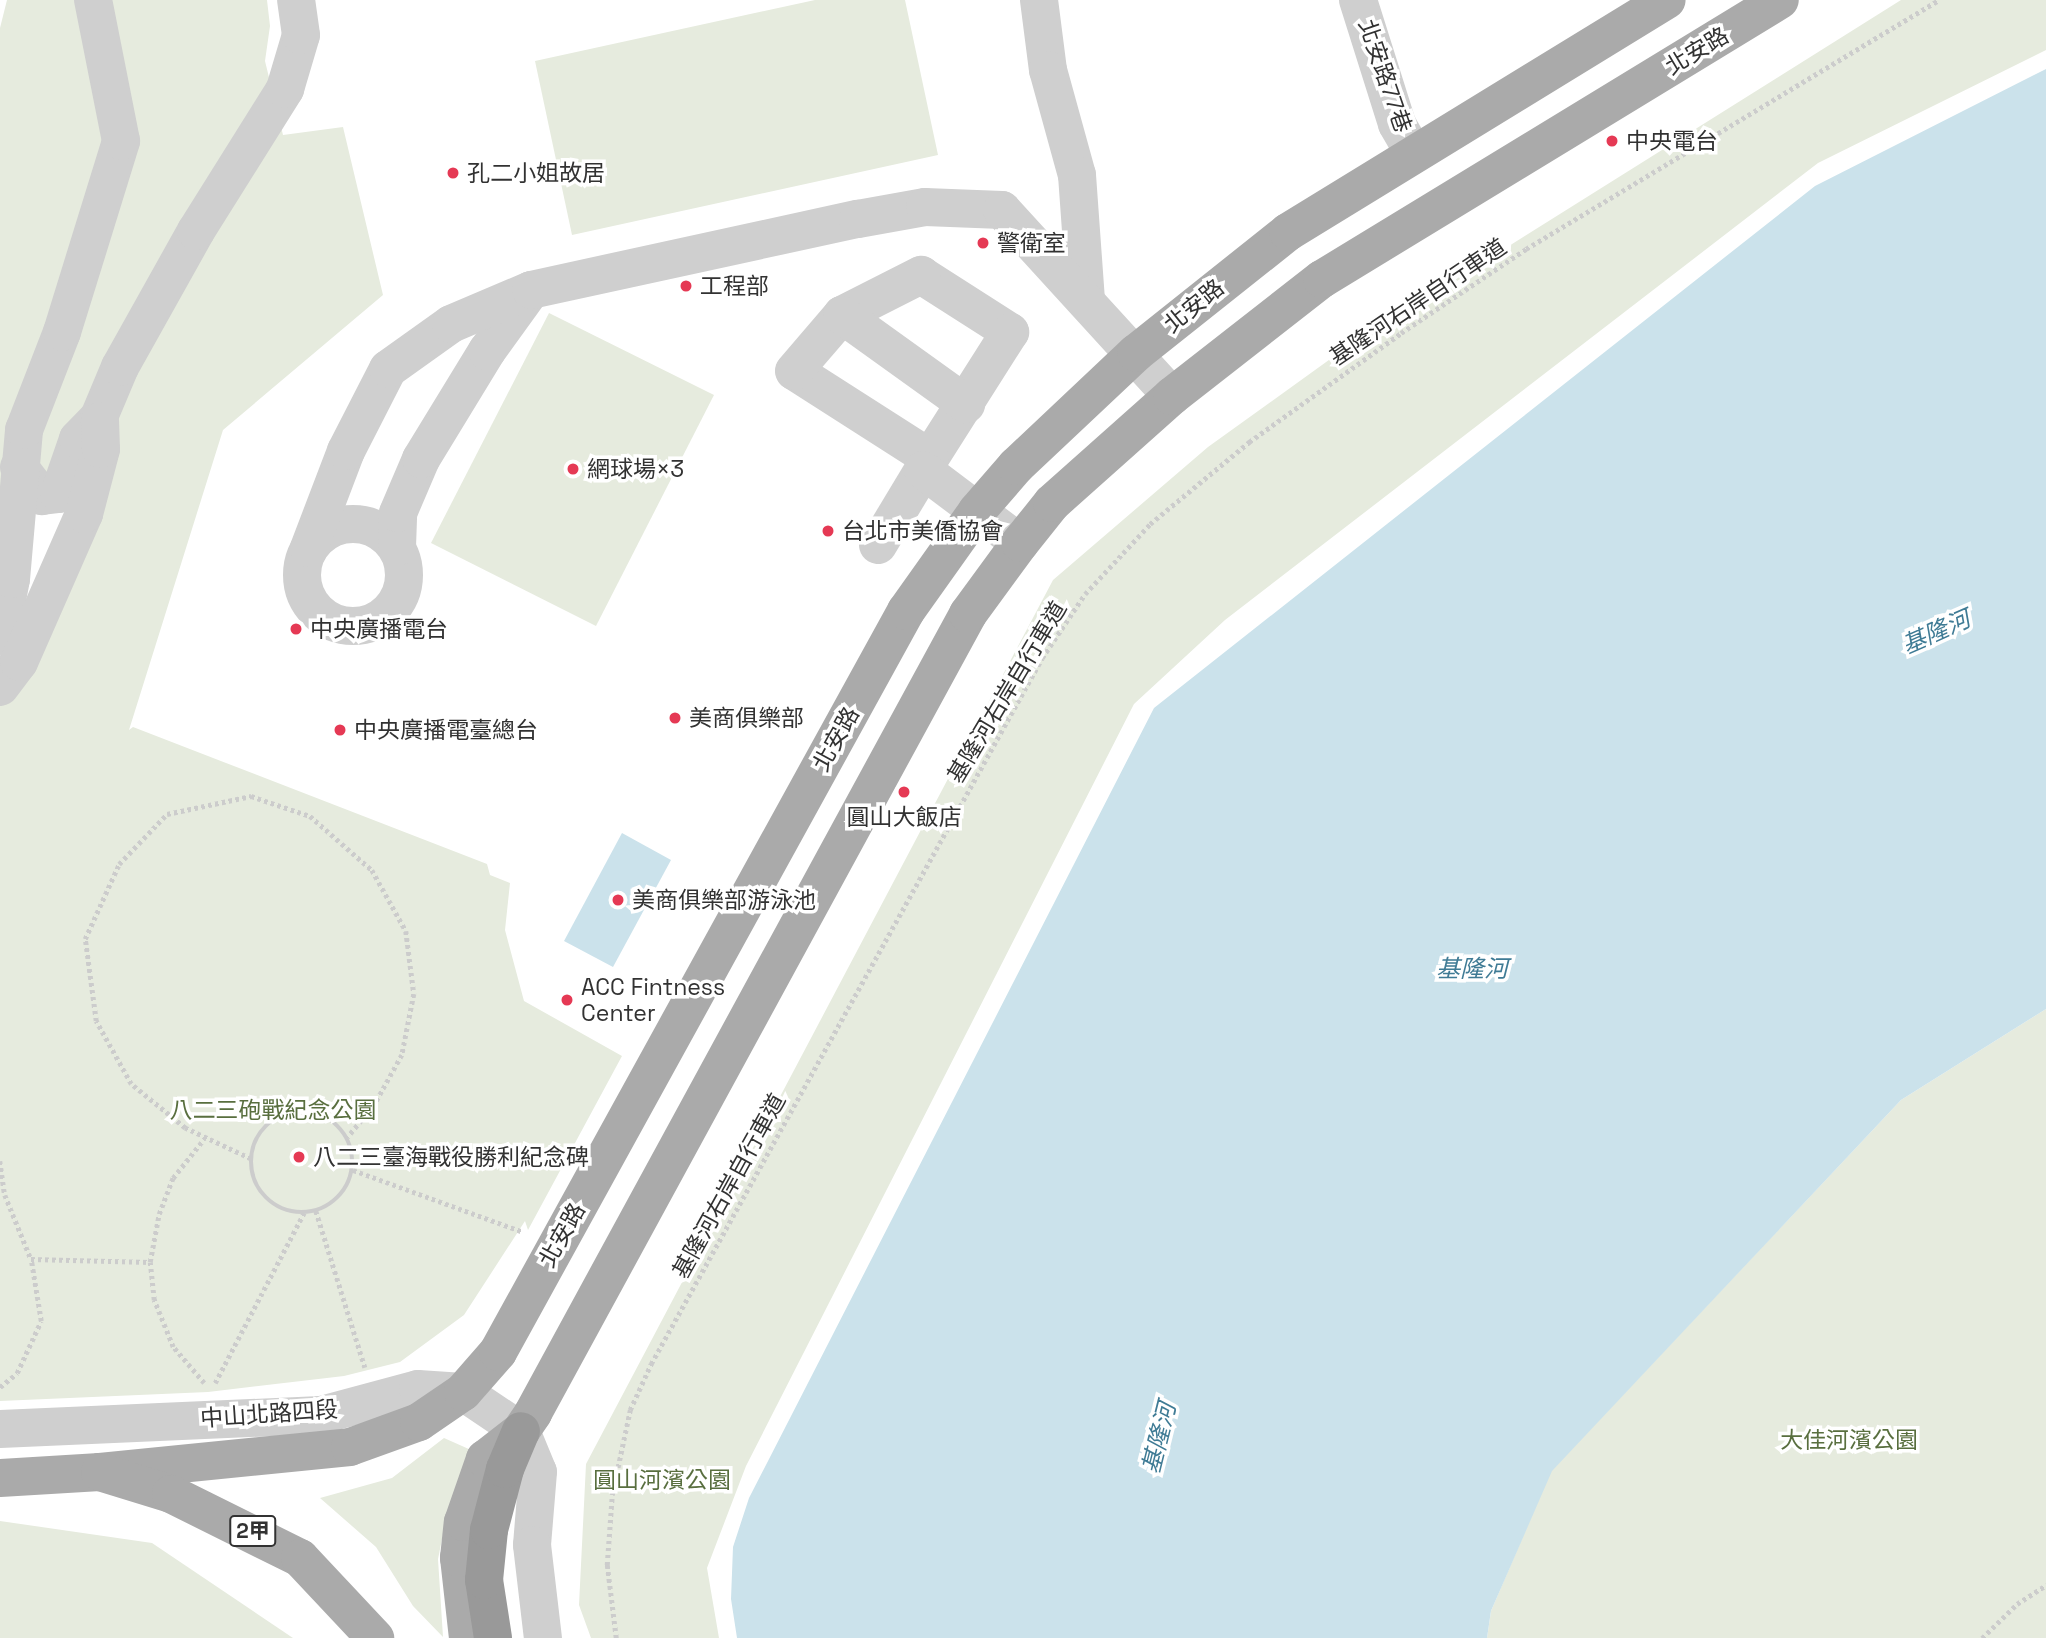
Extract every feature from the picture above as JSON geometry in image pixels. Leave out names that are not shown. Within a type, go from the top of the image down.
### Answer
[{"type":"highway","points":[[493,1638],[484,1580],[489,1530],[505,1469],[521,1431]]},
{"type":"main road","name":"北安路","points":[[100,1472],[350,1447],[419,1422],[463,1392],[498,1352],[906,611],[977,511],[1016,466],[1136,353],[1288,232],[1413,152],[1667,0]]},
{"type":"main road","name":"北安路","points":[[521,1431],[968,614],[1052,503],[1172,396],[1322,279],[1755,6]]},
{"type":"main road","points":[[468,1638],[459,1558],[463,1522],[485,1459],[521,1431]]},
{"type":"main road","name":"2甲","points":[[0,1478],[100,1472],[171,1493],[300,1558],[375,1638]]},
{"type":"lane","points":[[0,636],[11,579],[24,430],[62,332],[121,141],[93,0]]},
{"type":"lane","points":[[19,467],[42,496],[59,494],[78,439],[99,417],[120,367],[189,242],[285,89],[301,35],[296,0]]},
{"type":"lane","points":[[1039,0],[1048,70],[1077,174],[1086,302]]},
{"type":"lane","name":"北安路77巷","points":[[1358,0],[1397,124],[1413,152]]},
{"type":"lane","points":[[309,548],[320,534],[353,523],[386,534],[397,547],[404,563],[400,597],[376,621],[360,626],[336,623],[315,610],[302,580],[309,548],[346,451],[388,369],[451,324],[531,290],[925,207],[1002,210],[1136,353],[1172,396]]},
{"type":"lane","points":[[921,275],[1010,332],[930,458],[799,378],[794,371],[842,315],[921,275]]},
{"type":"lane","points":[[397,547],[398,513],[421,459],[531,290]]},
{"type":"lane","points":[[842,315],[966,404]]},
{"type":"lane","points":[[0,687],[19,662],[84,514],[102,449],[99,417]]},
{"type":"lane","points":[[878,545],[922,470],[1020,543]]},
{"type":"lane","name":"中山北路四段","points":[[0,1429],[309,1416],[418,1389],[463,1392]]},
{"type":"lane","points":[[463,1392],[521,1431],[538,1472],[532,1545],[542,1638]]},
{"type":"path","name":"基隆河右岸自行車道","points":[[616,1638],[607,1565],[612,1495],[630,1410],[650,1364],[1042,657],[1085,594],[1150,524],[1249,442],[1401,333],[1526,249],[1938,0]]},
{"type":"path","points":[[251,1159],[185,1128],[131,1084],[96,1021],[85,939],[119,864],[167,814],[251,796],[310,816],[372,870],[405,931],[414,994],[402,1055],[375,1104],[348,1138]]},
{"type":"path","points":[[291,1111],[324,1115],[348,1138],[353,1170],[341,1196],[316,1211],[304,1213],[282,1208],[260,1191],[251,1159],[263,1129],[291,1111]]},
{"type":"path","points":[[204,1139],[173,1178],[159,1214],[150,1262],[154,1300],[173,1347],[212,1390],[304,1213]]},
{"type":"path","points":[[0,1161],[5,1195],[31,1259],[41,1321],[17,1373],[0,1387]]},
{"type":"path","points":[[353,1170],[525,1233]]},
{"type":"path","points":[[316,1211],[368,1375]]},
{"type":"path","points":[[31,1259],[150,1262]]},
{"type":"path","points":[[1982,1638],[2017,1604],[2046,1585]]},
{"type":"green space","name":"八二三砲戰紀念公園","points":[[7,0],[267,0],[270,26],[265,61],[283,135],[343,127],[383,295],[223,430],[129,730],[133,727],[487,864],[490,875],[510,883],[505,930],[524,1001],[622,1056],[528,1230],[525,1221],[464,1315],[400,1362],[344,1376],[208,1392],[0,1401],[0,672],[72,513],[30,504],[0,541],[0,28]]},
{"type":"green space","points":[[815,0],[905,0],[938,155],[572,235],[535,61]]},
{"type":"green space","name":"圓山河濱公園","points":[[1901,0],[2046,0],[2046,50],[1818,163],[1225,620],[1134,704],[746,1466],[707,1568],[719,1638],[591,1638],[579,1605],[586,1464],[1053,580],[1208,447],[1340,352]]},
{"type":"green space","name":"網球場×3","points":[[549,313],[714,395],[596,626],[431,543]]},
{"type":"green space","name":"大佳河濱公園","points":[[2046,1009],[2046,1638],[1487,1638],[1491,1611],[1551,1471],[1901,1100]]},
{"type":"green space","points":[[444,1438],[471,1450],[447,1514],[438,1559],[443,1637],[413,1606],[376,1547],[320,1498],[392,1478]]},
{"type":"green space","points":[[0,1521],[152,1543],[293,1638],[0,1638]]},
{"type":"water","name":"基隆河","points":[[2046,69],[2046,1009],[1901,1100],[1552,1471],[1491,1611],[1487,1638],[737,1638],[731,1599],[733,1547],[749,1498],[1154,708],[1815,186]]},
{"type":"water","name":"美商俱樂部游泳池","points":[[622,833],[671,860],[613,967],[564,941]]},
{"type":"place","name":"中央電台","points":[[1612,141]]},
{"type":"place","name":"孔二小姐故居","points":[[453,173]]},
{"type":"place","name":"警衛室","points":[[983,243]]},
{"type":"place","name":"工程部","points":[[686,286]]},
{"type":"place","name":"網球場×3","points":[[573,469]]},
{"type":"place","name":"台北市美僑協會","points":[[828,531]]},
{"type":"place","name":"中央廣播電台","points":[[296,629]]},
{"type":"place","name":"美商俱樂部","points":[[675,718]]},
{"type":"place","name":"中央廣播電臺總台","points":[[340,730]]},
{"type":"place","name":"圓山大飯店","points":[[904,792]]},
{"type":"place","name":"美商俱樂部游泳池","points":[[618,900]]},
{"type":"place","name":"ACC Fintness Center","points":[[567,1000]]},
{"type":"place","name":"八二三臺海戰役勝利紀念碑","points":[[299,1157]]}]
